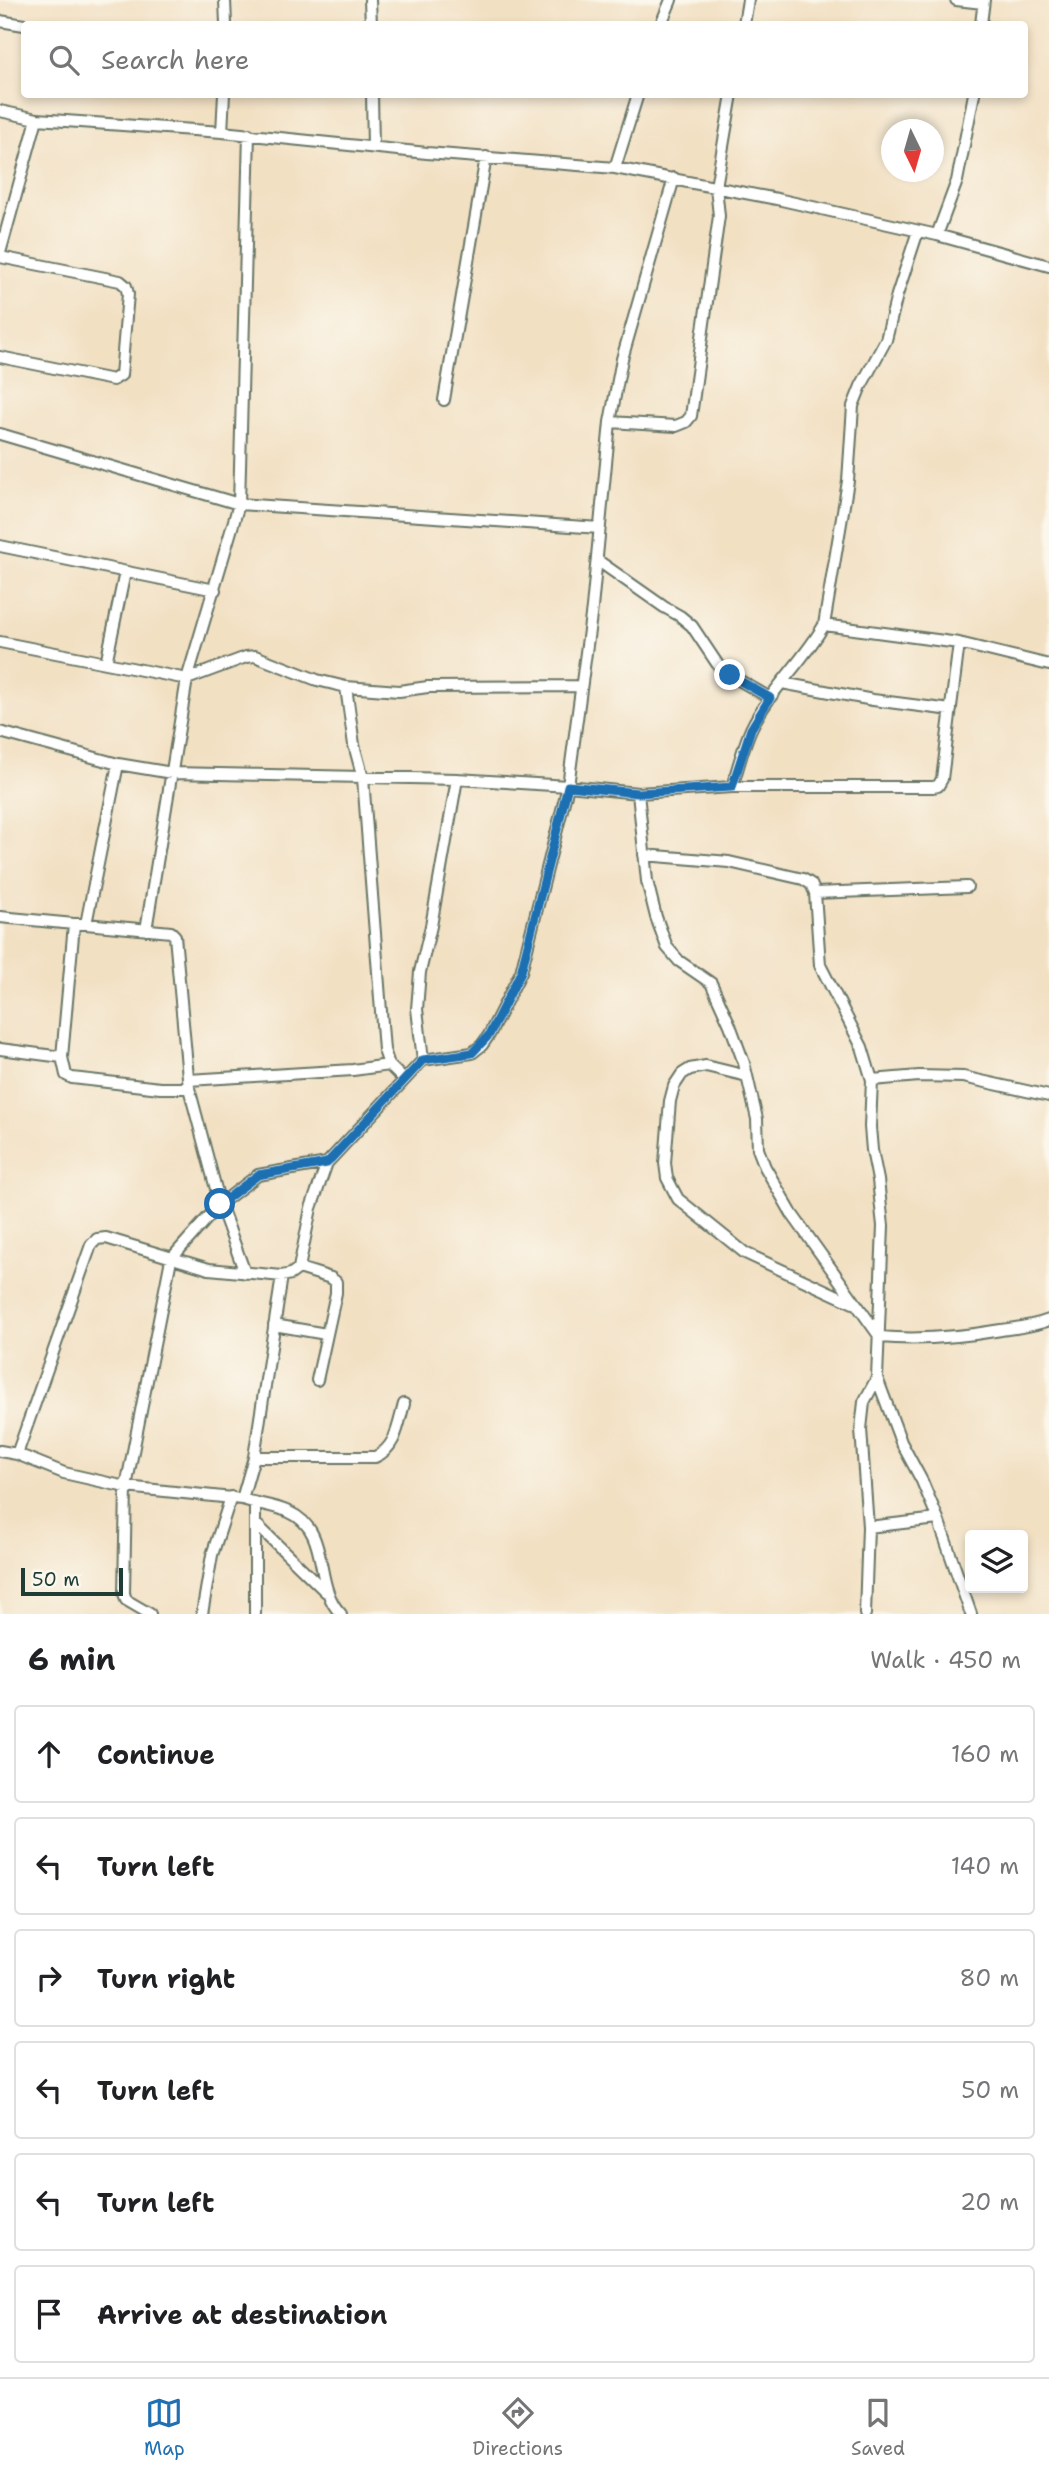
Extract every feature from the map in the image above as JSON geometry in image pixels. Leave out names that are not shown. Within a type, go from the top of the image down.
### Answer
[{"type":"street","points":[[225,0],[226,21]]},
{"type":"street","points":[[370,0],[371,21]]},
{"type":"street","points":[[662,21],[671,0]]},
{"type":"street","points":[[744,21],[748,0]]},
{"type":"street","points":[[956,0],[983,1],[981,21]]},
{"type":"street","points":[[0,21],[21,24]]},
{"type":"street","points":[[222,132],[224,98]]},
{"type":"street","points":[[372,98],[373,147]]},
{"type":"street","points":[[615,168],[637,98]]},
{"type":"street","points":[[610,422],[676,426],[686,422],[691,416],[716,244],[719,216],[716,187],[731,98]]},
{"type":"street","points":[[937,235],[957,181],[974,98]]},
{"type":"street","points":[[0,111],[37,119],[249,134],[615,168],[674,178],[937,235],[1049,266]]},
{"type":"street","points":[[0,357],[113,380],[121,375],[128,293],[126,286],[120,281],[0,255],[37,119]]},
{"type":"street","points":[[146,930],[187,679],[239,504],[249,134]]},
{"type":"street","points":[[444,400],[486,157]]},
{"type":"street","points":[[17,1454],[91,1245],[97,1239],[106,1238],[209,1269],[282,1276],[291,1274],[299,1268],[311,1208],[327,1163],[423,1060],[472,1053],[489,1035],[521,972],[568,786],[597,560],[610,422],[622,359],[674,178]]},
{"type":"street","points":[[732,787],[751,729],[770,698],[812,646],[824,625],[848,481],[853,406],[886,340],[897,295],[918,231]]},
{"type":"street","points":[[0,434],[239,504],[600,528]]},
{"type":"street","points":[[0,546],[215,590]]},
{"type":"street","points":[[597,560],[680,616],[692,626],[718,665],[770,698]]},
{"type":"street","points":[[106,663],[125,572]]},
{"type":"street","points":[[824,625],[959,643],[1049,664]]},
{"type":"street","points":[[0,642],[187,679],[255,656],[317,680],[346,687],[399,691],[428,687],[581,686]]},
{"type":"street","points":[[0,732],[118,764],[172,773],[457,779],[638,793],[732,787],[938,786],[942,779],[959,643]]},
{"type":"street","points":[[782,682],[873,700],[951,710]]},
{"type":"street","points":[[346,687],[357,759],[363,778],[384,1050],[389,1065],[403,1079]]},
{"type":"street","points":[[86,924],[118,764]]},
{"type":"street","points":[[423,1060],[416,1009],[420,972],[431,926],[457,779]]},
{"type":"street","points":[[638,793],[644,855],[656,917],[667,947],[679,961],[711,983],[730,1025],[747,1076],[757,1119],[758,1149],[765,1167],[792,1214],[880,1337],[953,1338],[1049,1320]]},
{"type":"street","points":[[644,855],[729,862],[803,879],[811,884],[815,894],[820,965],[862,1047],[872,1080],[870,1127],[883,1226],[877,1378],[864,1402],[861,1430],[868,1527],[865,1614]]},
{"type":"street","points":[[815,894],[967,887]]},
{"type":"street","points":[[0,917],[171,932],[176,936],[189,1084],[220,1204],[245,1273]]},
{"type":"street","points":[[74,924],[62,1057],[66,1075],[72,1078],[160,1087],[389,1065]]},
{"type":"street","points":[[0,1049],[62,1057]]},
{"type":"street","points":[[747,1076],[705,1066],[682,1074],[674,1086],[670,1101],[665,1163],[667,1178],[678,1199],[745,1253],[856,1304]]},
{"type":"street","points":[[872,1080],[919,1076],[963,1077],[1049,1096]]},
{"type":"street","points":[[150,1614],[127,1600],[124,1593],[126,1487],[171,1259],[220,1204],[258,1175],[327,1163]]},
{"type":"street","points":[[299,1268],[336,1282],[317,1380]]},
{"type":"street","points":[[202,1614],[212,1555],[254,1457],[282,1276]]},
{"type":"street","points":[[274,1325],[326,1334]]},
{"type":"street","points":[[877,1378],[901,1442],[922,1480],[938,1520],[971,1614]]},
{"type":"street","points":[[254,1457],[375,1457],[382,1454],[393,1442],[404,1404]]},
{"type":"street","points":[[0,1451],[17,1454],[64,1473],[126,1487],[236,1498],[291,1512],[313,1531],[326,1592],[336,1612]]},
{"type":"street","points":[[255,1503],[255,1614]]},
{"type":"street","points":[[868,1527],[938,1520]]},
{"type":"street","points":[[256,1524],[326,1592]]},
{"type":"route","points":[[220,1204],[258,1175],[327,1163],[423,1060],[472,1053],[482,1045],[521,972],[568,786],[638,793],[732,787],[751,729],[770,698],[730,675]]}]
